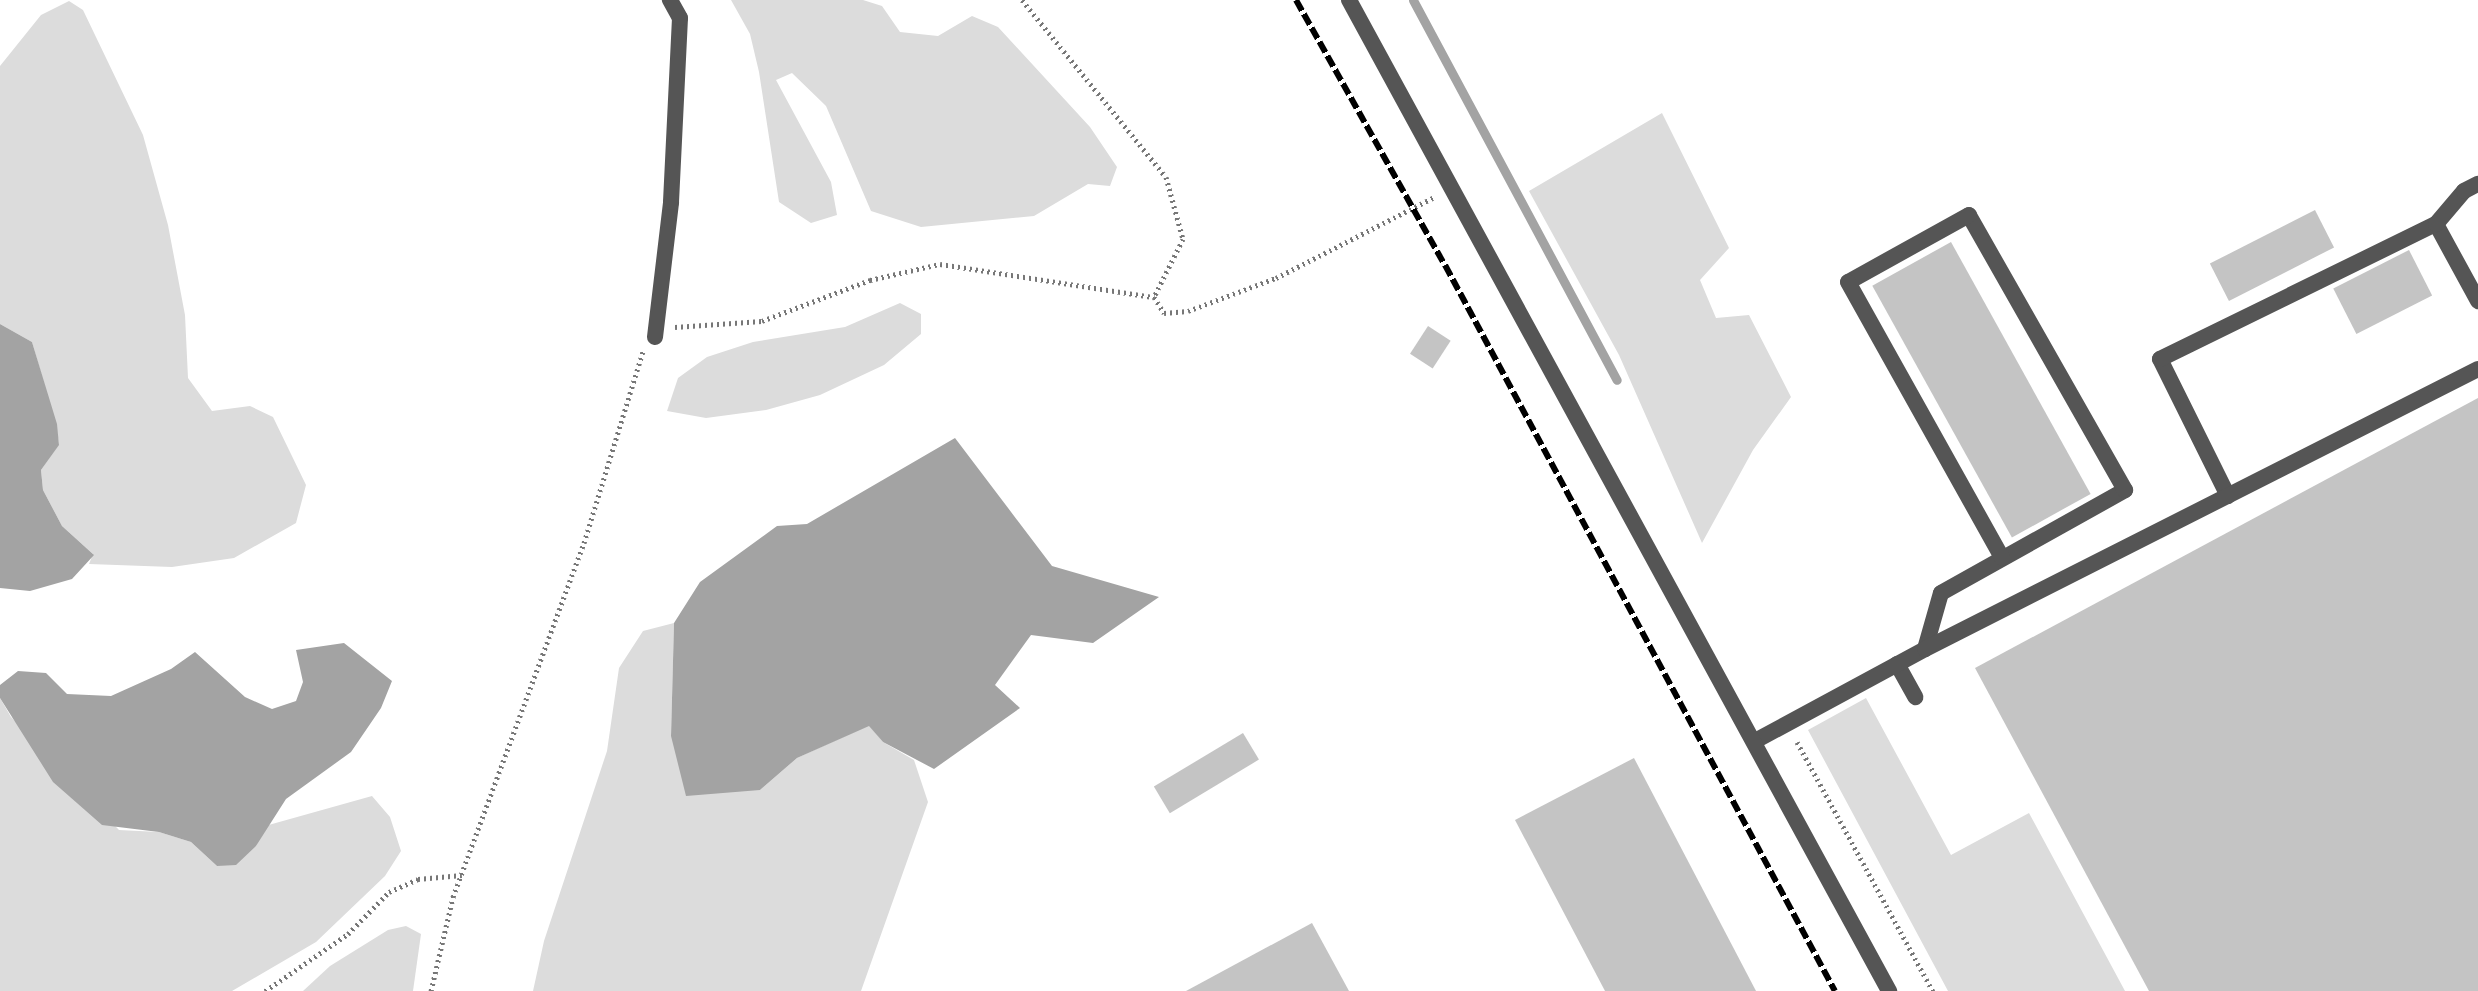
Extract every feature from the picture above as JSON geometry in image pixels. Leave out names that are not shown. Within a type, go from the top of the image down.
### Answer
[{"type":"street","points":[[655,337],[671,202],[680,18],[670,0]]},
{"type":"street","points":[[1349,0],[1889,991]]},
{"type":"street","points":[[2228,496],[2160,359],[2436,224],[2464,191],[2478,184]]},
{"type":"street","points":[[1925,649],[1941,593],[2125,490],[1969,215],[1848,282],[2002,558]]},
{"type":"street","points":[[2436,224],[2478,301]]},
{"type":"street","points":[[1755,741],[1925,649],[2478,369]]},
{"type":"street","points":[[1897,664],[1915,697]]},
{"type":"path","points":[[1022,0],[1166,177],[1183,239],[1154,297]]},
{"type":"path","points":[[431,991],[462,875],[584,543],[637,361],[655,337],[697,323],[762,321],[870,280],[940,264],[1154,297],[1164,313],[1188,311],[1276,278],[1452,187]]},
{"type":"path","points":[[1787,724],[1933,991]]},
{"type":"path","points":[[265,991],[348,934],[389,892],[418,879],[462,875]]},
{"type":"shaded area","points":[[731,0],[863,0],[882,6],[900,32],[938,36],[972,16],[998,27],[1090,127],[1117,167],[1110,186],[1088,184],[1034,216],[921,227],[871,211],[826,106],[792,73],[776,80],[831,182],[837,215],[811,223],[779,202],[759,72],[750,34]]},
{"type":"shaded area","points":[[69,1],[83,10],[143,135],[168,225],[185,315],[188,378],[212,411],[250,406],[273,417],[306,485],[296,523],[234,558],[172,567],[89,564],[93,554],[62,526],[43,490],[41,470],[59,444],[56,424],[32,342],[0,324],[0,66],[41,15]]},
{"type":"shaded area","points":[[1662,113],[1729,248],[1700,280],[1716,318],[1749,315],[1791,397],[1753,450],[1702,543],[1619,355],[1529,191]]},
{"type":"shaded area","points":[[900,303],[921,314],[921,334],[884,365],[820,395],[766,410],[706,418],[667,411],[678,378],[707,357],[753,342],[845,327]]},
{"type":"shaded area","points":[[0,324],[32,342],[57,424],[59,445],[41,470],[43,490],[62,526],[94,555],[72,579],[30,591],[0,588]]},
{"type":"shaded area","points":[[955,438],[1052,566],[1159,597],[1093,643],[1031,635],[995,685],[1020,708],[934,769],[883,742],[869,726],[797,758],[760,790],[686,796],[671,736],[674,623],[700,582],[777,526],[807,524]]},
{"type":"shaded area","points":[[674,623],[671,736],[760,790],[797,758],[869,725],[883,742],[914,760],[928,802],[861,991],[533,991],[544,941],[607,751],[619,668],[643,631]]},
{"type":"shaded area","points":[[344,643],[392,681],[381,708],[351,752],[286,799],[256,846],[236,865],[217,866],[191,842],[159,832],[102,825],[53,782],[0,698],[0,685],[18,671],[46,673],[67,694],[111,696],[171,669],[195,652],[245,697],[272,709],[296,701],[303,682],[296,650]]},
{"type":"shaded area","points":[[0,698],[11,717],[119,830],[159,832],[191,842],[217,866],[256,846],[265,826],[372,796],[390,817],[401,851],[385,876],[316,942],[232,991],[0,991]]},
{"type":"shaded area","points":[[1866,698],[1951,855],[2029,813],[2125,991],[1948,991],[1808,730]]},
{"type":"shaded area","points":[[406,926],[421,934],[413,991],[303,991],[330,966],[388,930]]},
{"type":"building","points":[[2315,210],[2334,247],[2229,301],[2210,264]]},
{"type":"building","points":[[1951,242],[2091,494],[2012,538],[1872,286]]},
{"type":"building","points":[[2409,250],[2432,295],[2356,334],[2333,289]]},
{"type":"building","points":[[1428,326],[1451,341],[1433,368],[1410,354]]},
{"type":"building","points":[[2478,398],[2478,991],[2149,991],[1975,668]]},
{"type":"building","points":[[1243,733],[1259,760],[1170,813],[1154,787]]},
{"type":"building","points":[[1634,758],[1756,991],[1605,991],[1515,820]]},
{"type":"building","points":[[1312,923],[1349,991],[1186,991]]},
{"type":"waterway","points":[[1413,0],[1617,380]]},
{"type":"railway","points":[[1296,0],[1445,265],[1835,991]]}]
